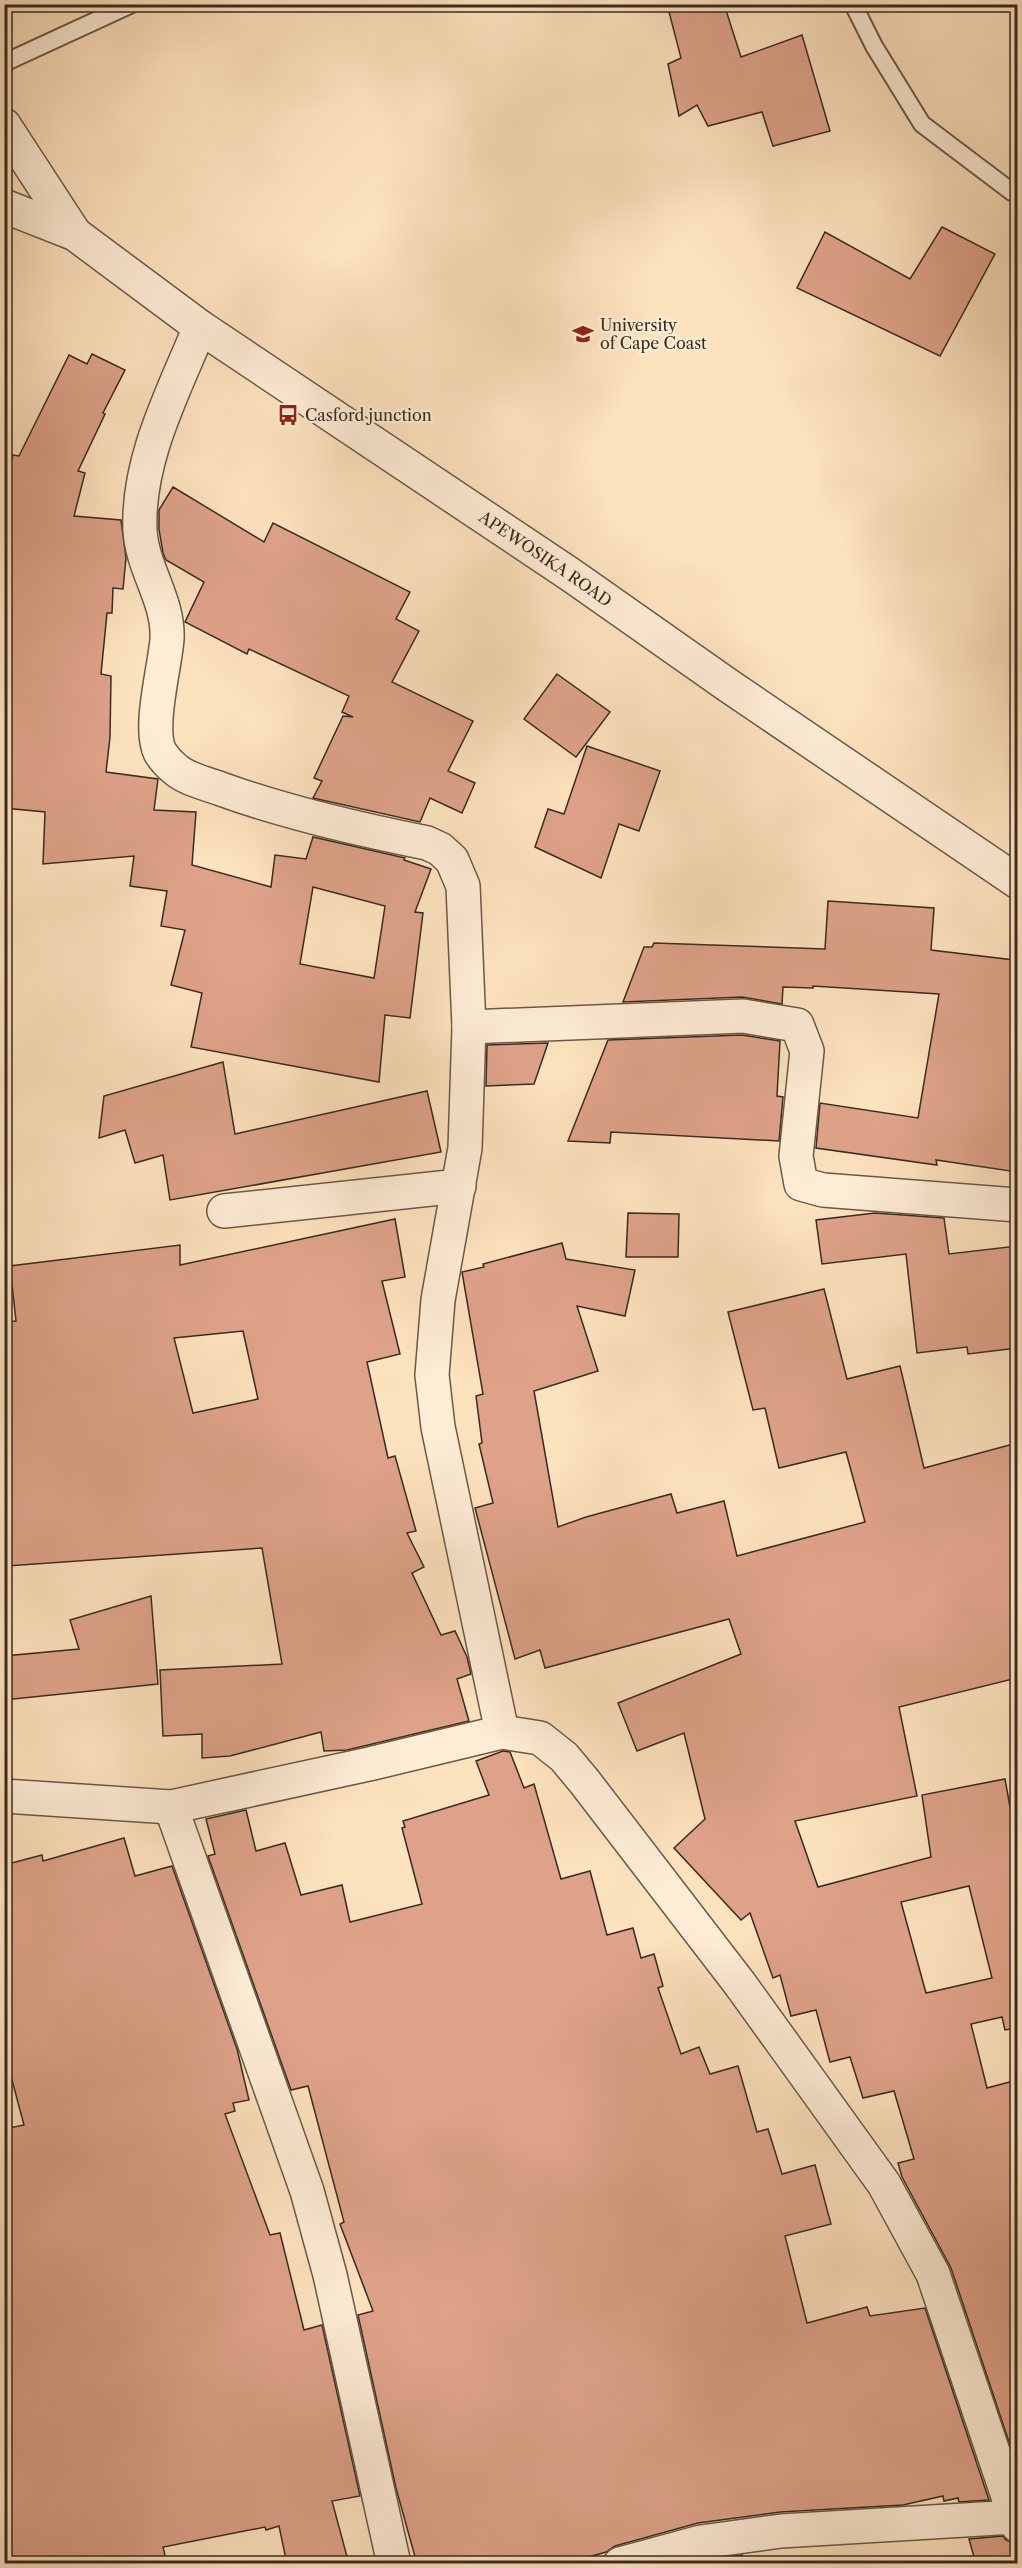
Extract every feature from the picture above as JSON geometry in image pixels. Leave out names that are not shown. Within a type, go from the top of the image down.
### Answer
[{"type":"street","name":"APEWOSIKA ROAD","points":[[4,125],[75,234]]},
{"type":"street","name":"APEWOSIKA ROAD","points":[[4,206],[75,234],[200,327],[571,575],[739,693],[1017,882]]},
{"type":"street","points":[[200,327],[158,430],[147,468],[142,503],[140,531],[147,562],[167,617],[167,639],[156,734],[160,752],[177,771],[263,804],[427,843],[440,849],[452,860],[463,886],[469,1027],[465,1148],[438,1300],[432,1375],[438,1427],[502,1732]]},
{"type":"street","points":[[469,1027],[743,1016],[797,1025],[807,1051],[796,1156],[801,1184],[823,1190],[1017,1205]]},
{"type":"street","points":[[224,1211],[459,1186]]},
{"type":"street","points":[[4,1796],[171,1807],[369,1764],[502,1732],[540,1738],[564,1757],[584,1781],[740,1984],[884,2184],[933,2274],[1016,2521],[781,2531],[700,2542],[620,2564]]},
{"type":"street","points":[[171,1807],[307,2191],[330,2274],[394,2564]]},
{"type":"lane","points":[[4,63],[132,4]]},
{"type":"lane","points":[[853,4],[873,46],[922,124],[1012,192],[1017,193]]},
{"type":"building","points":[[667,4],[724,4],[741,57],[802,35],[830,131],[773,146],[762,112],[708,126],[697,105],[679,116],[668,64],[681,58]]},
{"type":"building","points":[[942,227],[995,254],[940,356],[797,288],[825,232],[910,279]]},
{"type":"building","points":[[92,354],[125,370],[103,413],[105,414],[78,471],[85,473],[74,516],[121,520],[126,558],[123,589],[113,588],[112,613],[107,613],[101,674],[111,676],[110,737],[106,772],[158,779],[154,810],[196,812],[192,865],[271,887],[275,855],[306,859],[313,837],[405,858],[404,860],[431,869],[415,912],[423,913],[410,1018],[385,1015],[379,1082],[191,1047],[202,993],[171,985],[185,930],[161,926],[167,891],[130,886],[134,856],[43,864],[45,812],[4,808],[4,488],[13,455],[19,456],[69,355],[87,364]],"holes":[[[313,887],[385,906],[374,978],[300,964]]]},
{"type":"building","points":[[173,487],[264,542],[273,523],[410,592],[396,619],[419,631],[392,682],[473,721],[448,771],[475,783],[462,813],[430,798],[420,822],[313,798],[322,781],[314,778],[343,716],[353,717],[342,712],[349,696],[249,649],[247,654],[185,622],[204,582],[166,560],[163,553],[159,510]]},
{"type":"building","points":[[557,674],[610,712],[576,757],[524,719]]},
{"type":"building","points":[[587,746],[660,771],[639,831],[619,824],[601,878],[535,847],[548,809],[564,814]]},
{"type":"building","points":[[828,901],[934,908],[931,950],[1014,960],[1012,983],[1017,984],[1017,1172],[936,1160],[937,1165],[816,1148],[820,1103],[918,1118],[939,994],[813,986],[813,988],[783,987],[782,1004],[742,997],[623,1002],[644,947],[652,947],[654,943],[825,949]]},
{"type":"building","points":[[742,1035],[780,1041],[777,1096],[783,1097],[779,1141],[611,1132],[610,1143],[568,1141],[608,1040]]},
{"type":"building","points":[[548,1043],[534,1084],[486,1086],[487,1045]]},
{"type":"building","points":[[223,1062],[235,1134],[427,1091],[441,1152],[170,1200],[163,1155],[135,1163],[125,1130],[99,1138],[104,1096]]},
{"type":"building","points":[[628,1213],[679,1214],[678,1257],[626,1257]]},
{"type":"building","points":[[875,1213],[944,1218],[949,1254],[1017,1246],[1017,1348],[968,1354],[967,1347],[917,1353],[906,1254],[822,1264],[816,1220]]},
{"type":"building","points":[[395,1219],[405,1277],[382,1281],[400,1354],[367,1362],[388,1458],[395,1456],[416,1531],[407,1533],[424,1567],[412,1573],[441,1635],[455,1631],[467,1657],[471,1674],[457,1679],[469,1721],[347,1750],[324,1751],[321,1732],[230,1756],[202,1758],[202,1734],[163,1736],[160,1670],[282,1664],[262,1548],[7,1566],[4,1530],[4,1322],[16,1321],[10,1266],[180,1245],[180,1265]],"holes":[[[243,1331],[258,1399],[193,1413],[174,1338]]]},
{"type":"building","points":[[562,1243],[566,1259],[635,1270],[625,1316],[577,1306],[598,1371],[534,1391],[558,1527],[671,1494],[677,1513],[724,1501],[737,1556],[865,1522],[846,1452],[779,1468],[765,1408],[753,1410],[728,1312],[824,1289],[847,1379],[900,1366],[924,1468],[1017,1443],[1017,1678],[899,1707],[917,1796],[795,1821],[818,1887],[931,1857],[922,1795],[1005,1779],[1012,1818],[1017,1817],[1017,2028],[1005,2030],[1002,2017],[971,2024],[987,2088],[1017,2080],[1017,2466],[951,2268],[902,2177],[898,2163],[914,2159],[894,2091],[863,2098],[850,2057],[830,2062],[816,2010],[791,2016],[780,1975],[773,1978],[750,1913],[741,1920],[674,1848],[705,1819],[684,1733],[637,1751],[618,1703],[741,1654],[729,1619],[545,1668],[540,1650],[515,1659],[475,1508],[493,1503],[479,1444],[482,1443],[476,1396],[483,1394],[462,1272],[484,1267],[483,1264]],"holes":[[[969,1886],[992,1978],[926,1993],[901,1902]]]},
{"type":"building","points":[[151,1596],[158,1684],[4,1700],[4,1656],[79,1649],[70,1620]]},
{"type":"building","points":[[503,1751],[510,1752],[524,1788],[534,1784],[561,1879],[590,1871],[607,1935],[633,1928],[641,1958],[654,1954],[663,1986],[658,1988],[681,2054],[699,2047],[710,2074],[738,2066],[757,2132],[768,2129],[782,2174],[815,2165],[831,2224],[785,2236],[807,2323],[867,2307],[870,2316],[925,2308],[989,2500],[959,2502],[958,2498],[944,2501],[943,2496],[903,2505],[780,2512],[698,2523],[615,2546],[606,2552],[564,2564],[417,2564],[396,2488],[358,2315],[373,2311],[340,2224],[344,2222],[308,2086],[291,2090],[208,1856],[215,1854],[206,1819],[246,1810],[256,1851],[285,1843],[301,1895],[342,1885],[350,1922],[422,1904],[402,1828],[405,1827],[403,1821],[489,1795],[476,1761]]},
{"type":"building","points":[[124,1838],[135,1876],[172,1866],[237,2049],[249,2100],[233,2103],[235,2111],[225,2114],[270,2235],[280,2233],[304,2330],[322,2325],[360,2496],[332,2501],[349,2564],[287,2564],[279,2526],[163,2547],[167,2564],[4,2564],[4,2129],[24,2125],[4,2050],[4,1865],[42,1855],[43,1861]]},
{"type":"building","points":[[1003,2536],[1006,2540],[1017,2544],[1017,2564],[976,2564],[969,2539]]},
{"type":"building","points":[[743,2555],[712,2564],[693,2564],[705,2560]]},
{"type":"place","name":"University of Cape Coast","points":[[583,334]]},
{"type":"place","name":"Casford junction","points":[[288,415]]}]
